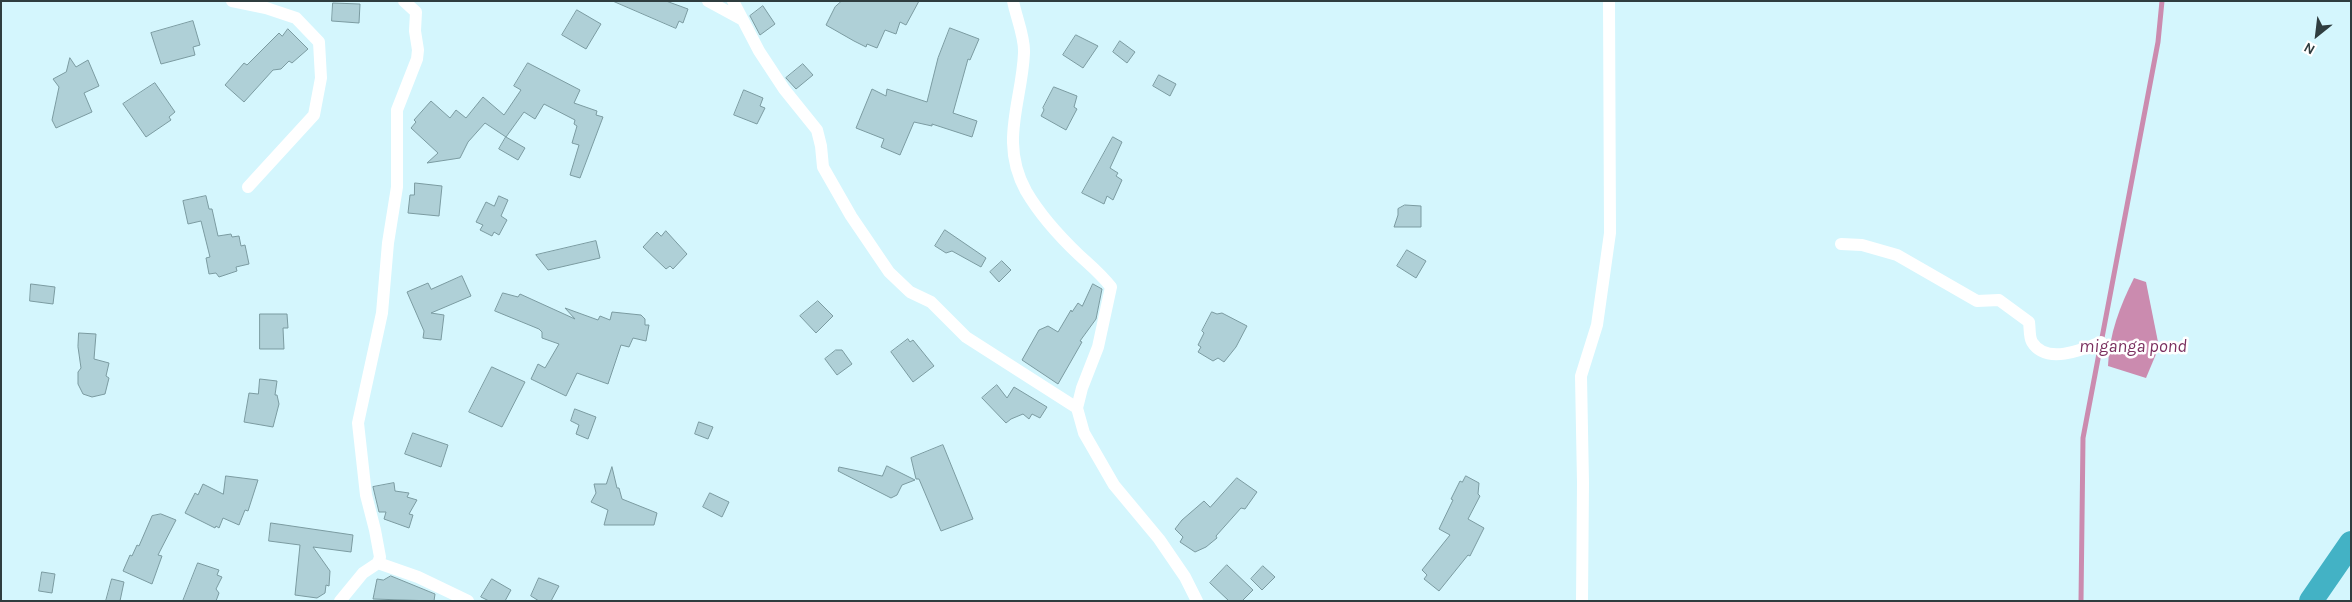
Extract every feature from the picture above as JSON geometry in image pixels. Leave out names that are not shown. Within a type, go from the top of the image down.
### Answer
[{"type":"highway","points":[[2311,601],[2351,543]]},
{"type":"street","points":[[232,1],[266,8],[296,18],[318,42],[321,78],[314,114],[248,187]]},
{"type":"street","points":[[340,601],[363,574],[372,570],[378,563],[380,552],[366,496],[358,423],[382,313],[388,243],[398,187],[397,110],[418,50],[415,31],[416,12],[404,1]]},
{"type":"street","points":[[708,1],[742,20]]},
{"type":"street","points":[[733,1],[759,51],[784,89],[817,130],[822,146],[823,167],[850,216],[889,272],[910,292],[931,302],[966,337],[1077,408]]},
{"type":"street","points":[[1013,1],[1025,51],[1015,104],[1012,140],[1016,168],[1026,190],[1041,213],[1080,255],[1099,271],[1111,287],[1098,347],[1082,388],[1077,408],[1084,433],[1114,485],[1159,539],[1185,577],[1197,601]]},
{"type":"street","points":[[1582,601],[1583,466],[1581,376],[1597,325],[1610,233],[1609,1]]},
{"type":"street","points":[[1841,244],[1877,248],[1903,258],[1977,300],[1999,300],[2029,322],[2031,340],[2040,350],[2060,355],[2101,342]]},
{"type":"street","points":[[378,563],[418,576],[468,601]]},
{"type":"water","name":"miganga pond","points":[[2134,278],[2146,282],[2159,347],[2146,378],[2108,366],[2116,320]]},
{"type":"building","points":[[613,1],[666,1],[688,9],[683,23],[679,21],[676,28]]},
{"type":"building","points":[[842,1],[919,1],[906,25],[900,22],[896,34],[885,30],[877,48],[867,44],[866,47],[826,25],[835,7]]},
{"type":"building","points":[[333,3],[360,4],[359,23],[332,21]]},
{"type":"building","points":[[763,6],[775,24],[760,35],[750,16]]},
{"type":"building","points":[[577,10],[601,24],[586,49],[562,35]]},
{"type":"building","points":[[193,21],[200,45],[193,47],[195,55],[161,64],[151,33]]},
{"type":"building","points":[[950,28],[979,39],[970,60],[968,59],[953,113],[977,121],[972,137],[932,124],[932,126],[914,122],[900,155],[881,147],[884,139],[856,128],[872,89],[886,96],[887,89],[927,102],[938,58]]},
{"type":"building","points":[[288,29],[308,49],[292,63],[289,61],[281,69],[273,70],[244,102],[225,85],[244,63],[247,65],[279,33],[282,36]]},
{"type":"building","points":[[1076,35],[1098,46],[1083,68],[1063,55]]},
{"type":"building","points":[[1120,41],[1135,52],[1127,63],[1113,52]]},
{"type":"building","points":[[70,58],[76,67],[88,60],[99,86],[84,93],[92,112],[56,128],[52,120],[59,87],[53,79],[66,72]]},
{"type":"building","points":[[528,63],[580,90],[574,103],[597,111],[596,115],[603,117],[580,178],[570,175],[579,145],[572,143],[577,126],[574,124],[575,120],[544,104],[535,119],[524,112],[506,137],[485,123],[468,142],[460,158],[427,163],[438,153],[411,128],[416,122],[414,120],[431,101],[450,118],[456,110],[466,118],[483,97],[504,115],[521,90],[514,86]]},
{"type":"building","points":[[803,64],[813,75],[796,89],[786,78]]},
{"type":"building","points":[[1159,75],[1176,84],[1170,96],[1153,86]]},
{"type":"building","points":[[155,83],[175,112],[169,117],[171,120],[146,137],[123,104]]},
{"type":"building","points":[[1054,87],[1077,96],[1074,107],[1077,109],[1066,130],[1041,116]]},
{"type":"building","points":[[744,90],[763,98],[760,106],[765,108],[757,124],[734,115]]},
{"type":"building","points":[[506,137],[525,148],[518,160],[499,149]]},
{"type":"building","points":[[1113,137],[1122,142],[1110,168],[1118,173],[1116,176],[1122,180],[1113,200],[1107,196],[1104,204],[1082,193]]},
{"type":"building","points":[[415,183],[442,186],[439,216],[408,213],[410,195],[414,195]]},
{"type":"building","points":[[206,196],[209,209],[212,209],[218,236],[231,234],[232,237],[239,236],[241,246],[245,245],[249,264],[236,267],[237,271],[219,277],[216,273],[209,274],[206,258],[210,257],[201,221],[188,224],[183,201]]},
{"type":"building","points":[[499,196],[508,200],[501,216],[507,220],[499,235],[494,232],[492,236],[480,230],[483,225],[476,222],[486,202],[494,206]]},
{"type":"building","points":[[1405,205],[1421,206],[1421,227],[1394,227],[1398,209]]},
{"type":"building","points":[[945,230],[986,258],[981,267],[952,251],[946,253],[935,246]]},
{"type":"building","points":[[666,231],[687,254],[673,269],[670,266],[666,269],[643,247],[657,232],[661,236]]},
{"type":"building","points":[[596,241],[600,258],[548,270],[536,255]]},
{"type":"building","points":[[1407,250],[1426,261],[1416,278],[1397,266]]},
{"type":"building","points":[[1002,261],[1011,270],[999,282],[990,272]]},
{"type":"building","points":[[462,276],[471,296],[431,313],[444,315],[441,340],[423,338],[424,331],[407,292],[428,283],[431,289]]},
{"type":"building","points":[[31,284],[55,287],[53,304],[30,301]]},
{"type":"building","points":[[1093,284],[1102,289],[1096,319],[1080,341],[1082,342],[1058,384],[1022,360],[1039,330],[1048,326],[1058,332],[1071,310],[1072,312],[1078,303],[1082,306]]},
{"type":"building","points":[[503,293],[518,297],[520,294],[575,319],[565,308],[598,320],[600,316],[610,320],[612,312],[641,315],[645,319],[645,325],[649,325],[646,341],[633,338],[629,347],[621,345],[608,384],[577,373],[566,396],[531,379],[538,364],[545,368],[559,344],[542,338],[542,332],[539,329],[495,311]]},
{"type":"building","points":[[818,301],[833,316],[816,333],[800,316]]},
{"type":"building","points":[[1212,312],[1222,313],[1247,326],[1236,347],[1224,362],[1218,358],[1213,361],[1198,352],[1201,347],[1198,345],[1204,333],[1202,331]]},
{"type":"building","points":[[260,314],[287,314],[288,328],[283,328],[284,349],[260,349]]},
{"type":"building","points":[[79,333],[96,334],[94,359],[109,363],[106,376],[109,378],[105,394],[92,397],[83,394],[78,384],[78,372],[81,368],[78,347]]},
{"type":"building","points":[[908,339],[910,342],[913,340],[934,366],[913,382],[891,352]]},
{"type":"building","points":[[836,350],[842,350],[852,364],[837,375],[825,359]]},
{"type":"building","points":[[492,367],[525,382],[502,427],[469,412]]},
{"type":"building","points":[[260,379],[277,381],[275,395],[277,395],[279,404],[273,427],[244,422],[249,393],[258,394]]},
{"type":"building","points":[[997,385],[1007,398],[1014,387],[1047,407],[1040,418],[1032,414],[1029,419],[1023,414],[1006,423],[982,398]]},
{"type":"building","points":[[575,409],[596,417],[588,439],[576,434],[579,425],[571,421]]},
{"type":"building","points":[[699,422],[713,427],[708,439],[695,434]]},
{"type":"building","points":[[413,433],[448,445],[441,467],[405,454]]},
{"type":"building","points":[[943,445],[973,519],[941,531],[919,479],[916,479],[911,458]]},
{"type":"building","points":[[887,466],[915,480],[902,485],[897,495],[891,498],[838,471],[839,467],[882,476]]},
{"type":"building","points":[[612,467],[622,499],[657,513],[654,525],[604,525],[608,510],[591,502],[596,493],[594,484],[606,484]]},
{"type":"building","points":[[226,476],[258,480],[248,511],[245,510],[239,525],[223,518],[219,528],[216,526],[215,528],[185,513],[195,493],[198,495],[203,484],[223,494]]},
{"type":"building","points":[[1466,476],[1479,483],[1478,494],[1480,496],[1468,519],[1484,528],[1470,556],[1468,555],[1439,591],[1424,579],[1427,575],[1422,570],[1450,535],[1439,529],[1460,481],[1462,482]]},
{"type":"building","points":[[1237,478],[1257,492],[1245,509],[1241,508],[1216,536],[1217,538],[1206,547],[1195,552],[1180,542],[1183,537],[1175,529],[1182,520],[1204,501],[1210,507]]},
{"type":"building","points":[[394,483],[395,491],[409,493],[407,497],[417,500],[409,514],[413,515],[409,528],[384,519],[386,512],[379,512],[373,487]]},
{"type":"building","points":[[710,493],[729,502],[722,517],[703,507]]},
{"type":"building","points":[[161,514],[176,520],[158,555],[162,556],[152,584],[123,571],[130,555],[132,556],[137,545],[139,546],[152,516]]},
{"type":"building","points":[[271,523],[353,535],[351,552],[313,547],[330,571],[329,586],[326,585],[325,593],[317,598],[295,595],[300,545],[269,541]]},
{"type":"building","points":[[198,563],[219,570],[217,575],[222,577],[216,589],[219,593],[216,601],[183,601]]},
{"type":"building","points":[[1227,565],[1253,590],[1242,601],[1229,601],[1210,583]]},
{"type":"building","points":[[1263,566],[1275,577],[1262,590],[1251,579]]},
{"type":"building","points":[[42,572],[55,574],[52,593],[39,591]]},
{"type":"building","points":[[391,576],[435,594],[434,601],[373,599],[377,579],[383,580]]},
{"type":"building","points":[[539,578],[559,586],[551,601],[539,601],[531,596]]},
{"type":"building","points":[[112,579],[124,582],[120,601],[106,601]]},
{"type":"building","points":[[492,579],[511,590],[505,601],[489,601],[481,597]]},
{"type":"waterway","points":[[2081,601],[2083,438],[2158,42],[2162,1]]}]
